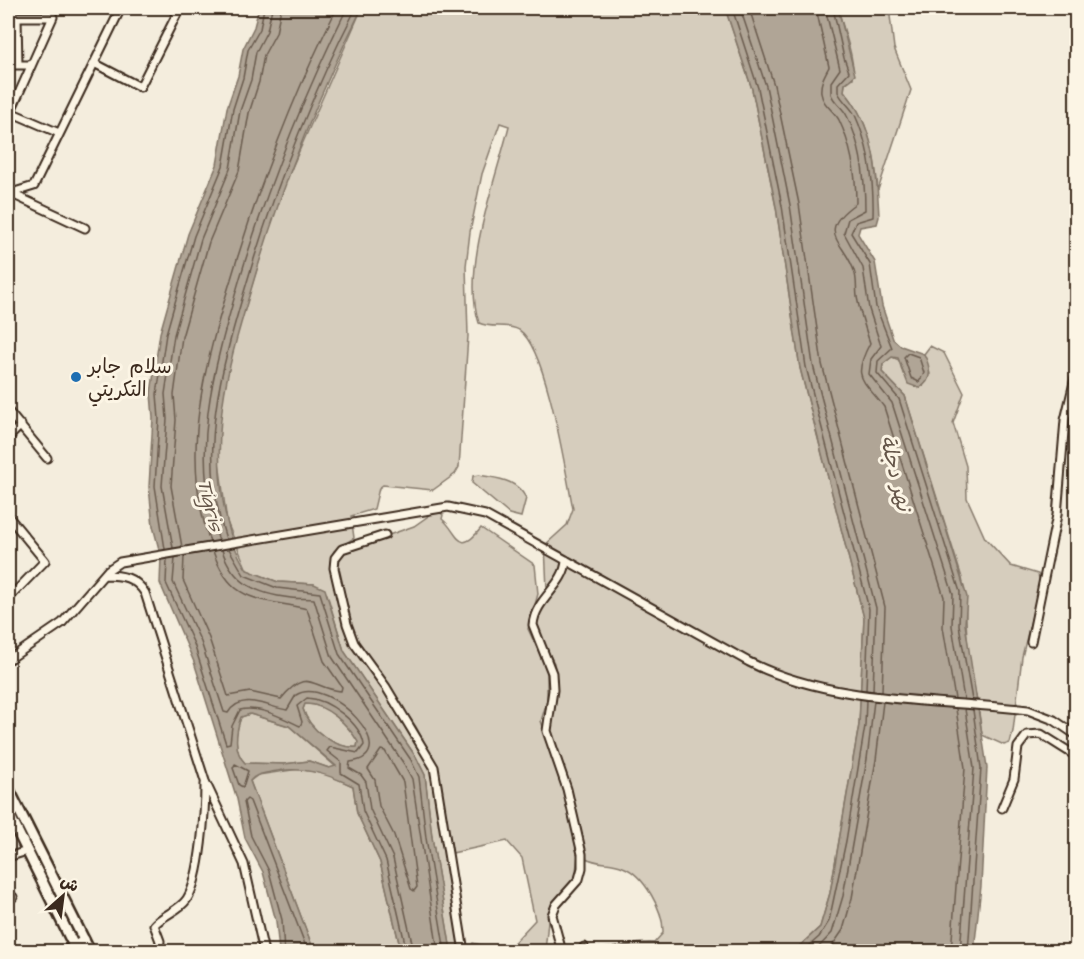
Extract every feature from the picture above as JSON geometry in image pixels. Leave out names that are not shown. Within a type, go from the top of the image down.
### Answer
[{"type":"main road","points":[[8,788],[90,951]]},
{"type":"main road","points":[[8,812],[76,948]]},
{"type":"street","points":[[10,194],[34,186],[121,8]]},
{"type":"street","points":[[94,63],[140,87],[180,8]]},
{"type":"street","points":[[8,17],[53,17],[9,111],[59,133]]},
{"type":"street","points":[[17,17],[18,65]]},
{"type":"street","points":[[8,65],[31,65]]},
{"type":"street","points":[[10,194],[85,228]]},
{"type":"street","points":[[1031,642],[1057,515],[1065,420],[1077,374]]},
{"type":"street","points":[[8,411],[47,458]]},
{"type":"street","points":[[8,438],[21,425]]},
{"type":"street","points":[[8,660],[62,623],[104,575],[116,564],[127,560],[436,508],[461,508],[485,516],[764,670],[796,682],[846,692],[1018,709],[1045,715],[1077,735]]},
{"type":"street","points":[[8,516],[45,561],[8,599]]},
{"type":"street","points":[[386,535],[342,549],[335,558],[334,568],[346,624],[354,643],[386,687],[434,767],[464,951]]},
{"type":"street","points":[[562,951],[552,915],[556,905],[579,879],[582,854],[567,789],[547,731],[553,690],[552,673],[533,625],[542,599],[564,574],[566,560]]},
{"type":"street","points":[[104,575],[130,578],[145,593],[205,781],[244,864],[264,951]]},
{"type":"street","points":[[1002,808],[1014,779],[1018,747],[1027,735],[1041,734],[1077,756]]},
{"type":"street","points":[[159,951],[160,940],[154,925],[186,901],[195,874],[203,821],[205,781]]},
{"type":"street","points":[[8,857],[27,851]]},
{"type":"street","points":[[62,951],[76,948],[85,939]]},
{"type":"shaded area","points":[[362,8],[725,8],[752,89],[776,207],[800,368],[864,618],[859,725],[830,893],[820,927],[794,951],[589,951],[589,947],[604,949],[654,943],[663,933],[660,915],[651,895],[631,871],[614,864],[586,858],[568,781],[549,729],[557,681],[554,663],[536,630],[536,619],[547,590],[545,545],[567,525],[573,509],[547,385],[529,341],[515,328],[479,323],[475,301],[474,277],[482,224],[509,126],[500,123],[482,174],[470,232],[466,266],[468,336],[459,467],[455,474],[433,490],[383,485],[379,488],[374,509],[351,516],[354,538],[334,551],[330,562],[351,645],[399,713],[432,771],[461,951],[451,951],[432,837],[425,775],[416,757],[344,651],[327,594],[314,584],[278,582],[247,570],[227,522],[218,454],[219,419],[232,350],[279,197]]},
{"type":"shaded area","points":[[838,8],[889,8],[894,48],[911,90],[878,190],[875,163],[865,125],[844,91],[845,84],[853,78],[853,70]]},
{"type":"shaded area","points":[[930,346],[944,353],[964,393],[953,423],[966,466],[967,498],[985,538],[1011,566],[1038,574],[1040,583],[1022,657],[1013,731],[1010,743],[1004,745],[982,735],[969,658],[962,578],[905,396],[882,372],[883,364],[892,357],[899,360],[903,374],[930,374],[924,354]]},
{"type":"shaded area","points":[[479,475],[512,483],[522,492],[526,498],[521,517],[509,514],[472,483],[473,476]]},
{"type":"shaded area","points":[[437,510],[463,542],[473,537],[481,528],[535,565],[538,594],[528,629],[547,669],[547,701],[541,721],[564,785],[578,855],[575,879],[549,911],[545,951],[506,951],[535,920],[522,858],[507,841],[452,853],[438,769],[416,727],[354,635],[337,567],[337,558],[344,551],[414,526]]},
{"type":"shaded area","points":[[305,704],[321,707],[336,716],[354,736],[358,742],[357,747],[340,745],[324,737],[306,717],[303,709]]},
{"type":"shaded area","points":[[250,714],[289,726],[336,767],[329,768],[309,761],[284,764],[245,763],[238,753],[237,735],[241,717]]},
{"type":"shaded area","points":[[299,769],[326,774],[353,786],[357,813],[380,862],[401,951],[314,951],[250,781],[258,775]]},
{"type":"shaded area","points":[[473,943],[506,951],[467,951]]},
{"type":"water","name":"Tigris","points":[[259,8],[362,8],[330,75],[288,177],[264,248],[230,364],[219,444],[226,519],[234,546],[247,570],[278,582],[314,584],[325,589],[344,651],[416,757],[425,775],[432,837],[451,951],[401,951],[380,862],[357,813],[353,786],[323,774],[303,770],[282,770],[262,774],[250,781],[314,951],[279,951],[276,921],[263,872],[245,838],[237,799],[194,662],[160,583],[161,557],[153,526],[149,487],[153,418],[151,393],[160,333],[188,234],[217,165],[227,108],[238,76],[243,49],[254,27]],"holes":[[[305,704],[329,711],[354,736],[358,742],[357,747],[341,745],[324,737],[306,717],[303,709]],[[250,714],[289,726],[336,766],[329,768],[309,761],[284,764],[245,763],[237,747],[237,735],[241,717]]]},
{"type":"water","name":"نهر دجلة","points":[[725,8],[838,8],[855,75],[845,84],[844,91],[862,119],[868,134],[877,183],[879,217],[877,224],[860,227],[858,234],[875,262],[882,306],[893,339],[901,346],[924,354],[928,363],[929,377],[919,388],[908,384],[898,358],[892,357],[883,364],[882,372],[905,396],[967,597],[965,624],[987,767],[981,886],[974,951],[794,951],[820,927],[830,893],[859,725],[864,618],[800,368],[776,207],[752,89]]},
{"type":"place","name":"سلام جابر التكريتي","points":[[76,377]]}]
